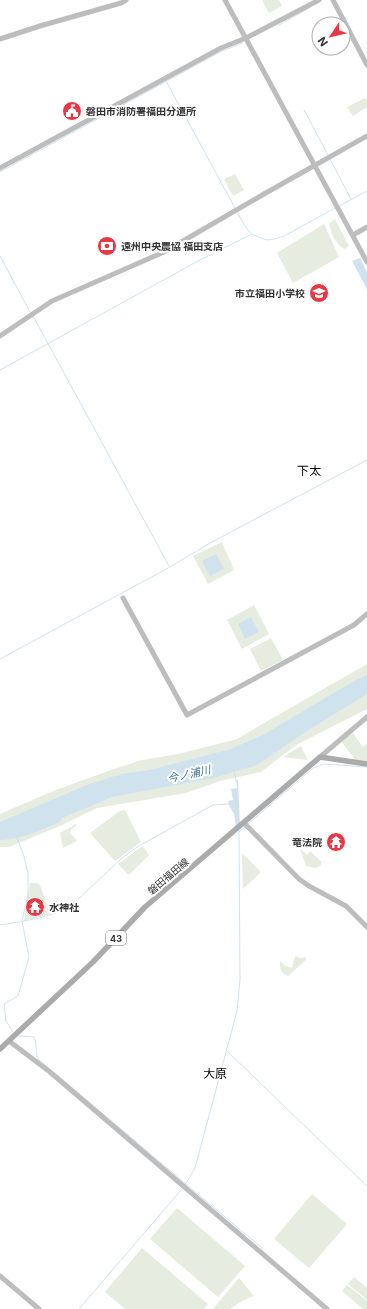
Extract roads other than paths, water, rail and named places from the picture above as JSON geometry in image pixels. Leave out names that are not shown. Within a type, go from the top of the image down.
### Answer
[{"type":"main road","points":[[320,757],[367,764]]},
{"type":"main road","name":"磐田福田線","points":[[0,1049],[94,962],[146,907],[320,757]]},
{"type":"street","points":[[0,39],[126,0]]},
{"type":"street","points":[[225,0],[367,262]]},
{"type":"street","points":[[0,168],[221,48],[246,38],[318,0]]},
{"type":"street","points":[[333,0],[367,64]]},
{"type":"street","points":[[0,336],[52,301],[164,252],[367,136]]},
{"type":"street","points":[[353,235],[367,227]]},
{"type":"street","points":[[123,598],[187,715],[354,625],[367,614]]},
{"type":"street","points":[[320,757],[367,717]]},
{"type":"street","points":[[240,826],[299,879],[345,906],[367,927]]},
{"type":"street","points":[[9,1041],[50,1072],[327,1309]]},
{"type":"street","points":[[0,1276],[39,1309]]},
{"type":"water","points":[[360,258],[367,272],[367,289],[352,261]]},
{"type":"water","points":[[216,554],[224,569],[210,576],[202,561]]},
{"type":"water","points":[[251,617],[259,632],[245,639],[238,624]]},
{"type":"water","points":[[367,675],[367,694],[310,729],[257,765],[213,778],[112,797],[43,826],[0,840],[0,822],[87,785],[121,774],[150,770],[231,749],[263,735],[354,681]]},
{"type":"water","points":[[236,780],[238,780],[240,824],[236,827],[234,814],[228,801],[233,800],[231,789],[237,788]]},
{"type":"waterway","points":[[279,25],[309,8]]},
{"type":"waterway","points":[[0,172],[220,52],[242,43]]},
{"type":"waterway","points":[[166,81],[235,208]]},
{"type":"waterway","points":[[304,110],[328,155]]},
{"type":"waterway","points":[[330,159],[351,199]]},
{"type":"waterway","points":[[339,206],[367,191]]},
{"type":"waterway","points":[[237,212],[251,234],[267,240],[284,236],[335,208]]},
{"type":"waterway","points":[[0,370],[198,261],[250,235]]},
{"type":"waterway","points":[[0,256],[30,312]]},
{"type":"waterway","points":[[33,316],[169,566]]},
{"type":"waterway","points":[[0,659],[170,567],[210,543],[367,460]]},
{"type":"waterway","points":[[248,824],[313,768],[324,764],[367,767]]},
{"type":"waterway","points":[[234,771],[236,781]]},
{"type":"waterway","points":[[0,925],[37,918],[55,913],[72,905],[122,858],[137,847],[213,805],[229,804]]},
{"type":"waterway","name":"今ノ浦川","points":[[0,837],[7,837],[30,831],[58,819]]},
{"type":"waterway","points":[[239,832],[246,826]]},
{"type":"waterway","points":[[185,1185],[195,1168],[237,1011],[240,980],[239,830]]},
{"type":"waterway","points":[[13,1032],[6,1021],[4,1004],[18,996],[29,957],[22,921],[28,894],[28,874],[24,856],[16,835]]},
{"type":"waterway","points":[[19,1036],[34,1037],[39,1060],[263,1249]]},
{"type":"waterway","points":[[227,1051],[367,1186]]},
{"type":"waterway","points":[[79,1309],[182,1189]]},
{"type":"place","name":"磐田市消防署福田分遣所","points":[[72,111]]},
{"type":"place","name":"遠州中央農協 福田支店","points":[[107,246]]},
{"type":"place","name":"市立福田小学校","points":[[319,293]]},
{"type":"place","name":"竜法院","points":[[336,842]]},
{"type":"place","name":"水神社","points":[[35,907]]},
{"type":"district","name":"下太","points":[[309,470]]},
{"type":"district","name":"大原","points":[[215,1073]]}]
